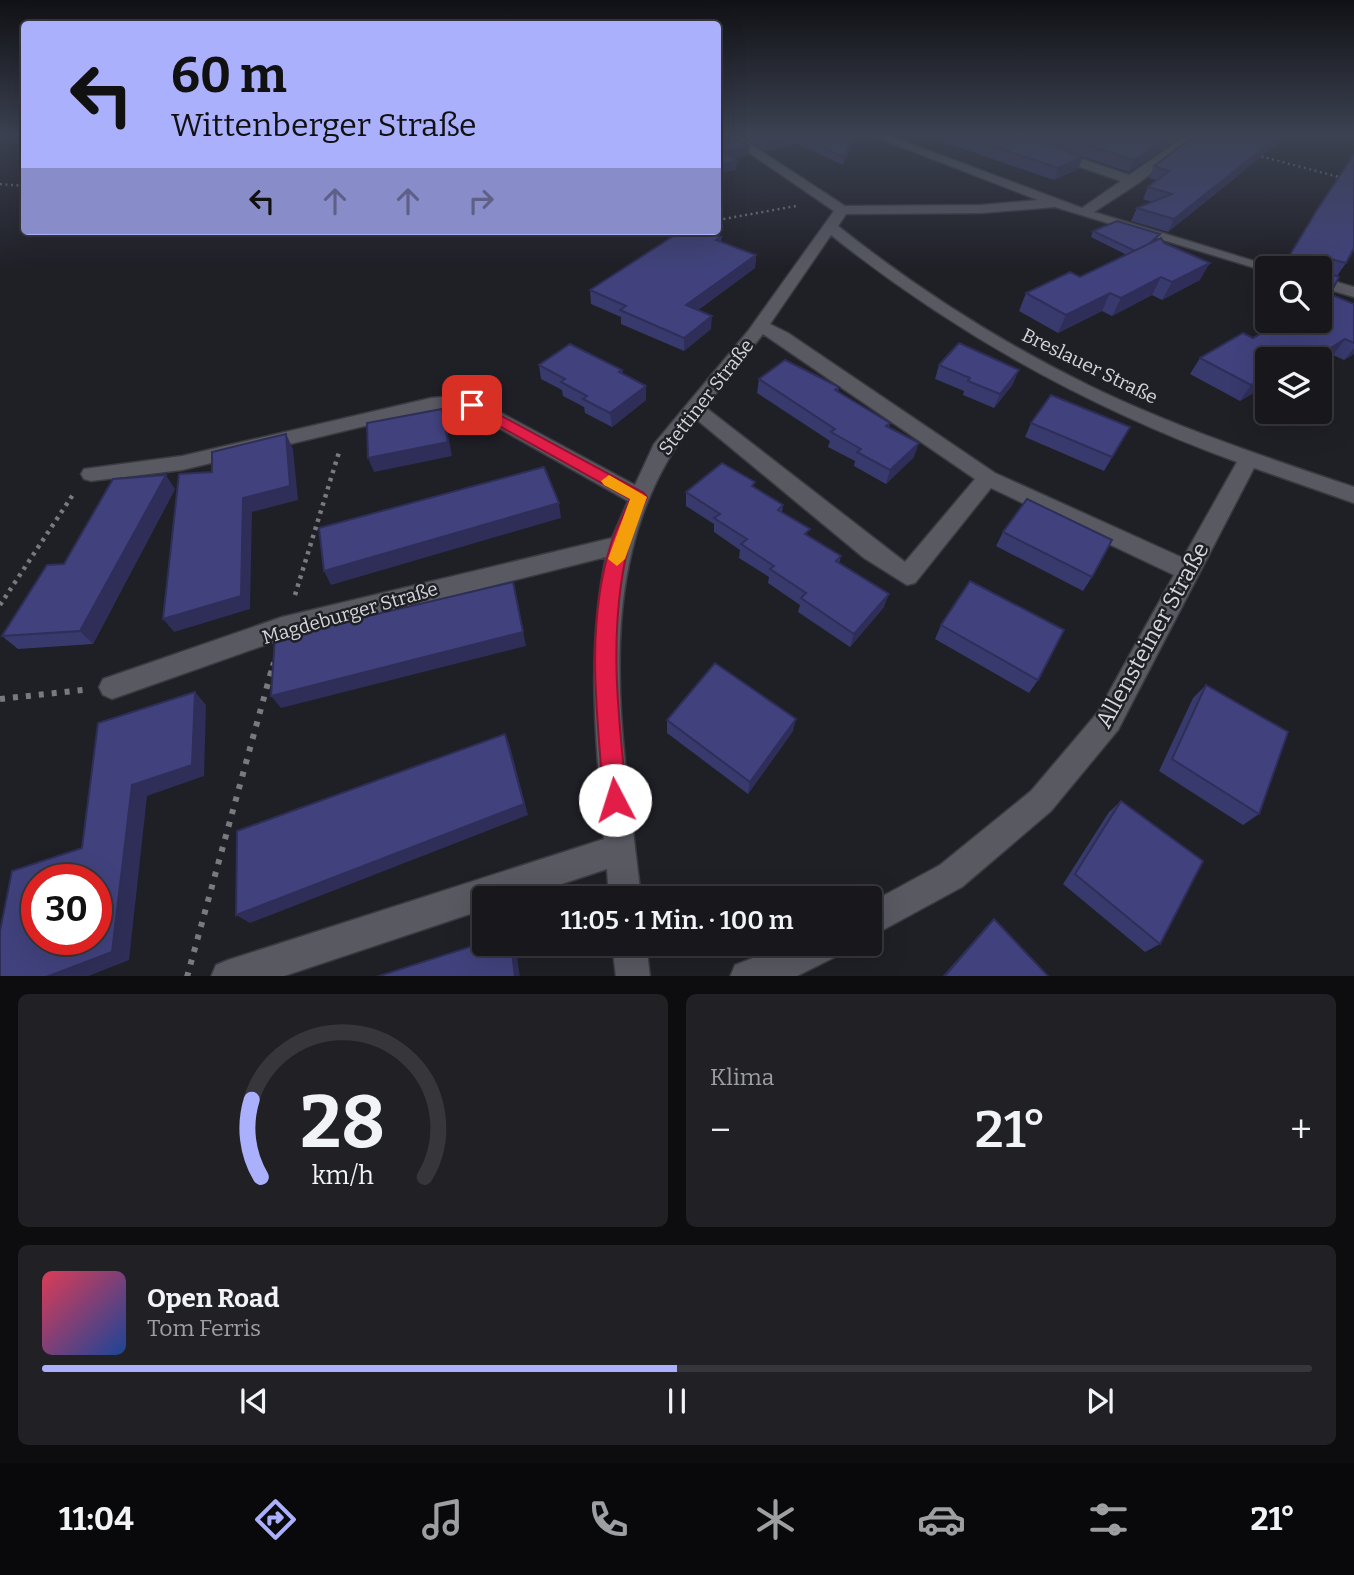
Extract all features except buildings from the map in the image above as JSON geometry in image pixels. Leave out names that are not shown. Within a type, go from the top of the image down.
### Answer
[{"type":"street","points":[[796,180],[842,210],[981,209],[1054,203]]},
{"type":"street","points":[[993,180],[1083,213],[1255,264]]},
{"type":"street","points":[[1129,180],[1133,181]]},
{"type":"street","points":[[1083,213],[1133,181]]},
{"type":"street","name":"Stettiner Straße","points":[[624,886],[606,701],[608,604],[620,545],[661,449],[760,326],[842,210]]},
{"type":"street","name":"Breslauer Straße","points":[[831,228],[916,293],[1050,373],[1149,419],[1248,459],[1354,495]]},
{"type":"street","points":[[1332,286],[1354,292]]},
{"type":"street","points":[[760,326],[782,337],[988,478],[1188,571]]},
{"type":"street","points":[[92,474],[182,463],[431,404],[455,402],[485,411],[639,497]]},
{"type":"street","points":[[694,408],[872,552],[907,576],[988,478]]},
{"type":"street","name":"Allensteiner Straße","points":[[882,914],[951,876],[1041,801],[1108,720],[1248,459]]},
{"type":"street","name":"Magdeburger Straße","points":[[112,687],[282,628],[620,545]]},
{"type":"street","points":[[228,976],[620,849]]},
{"type":"street","points":[[631,956],[633,976]]},
{"type":"street","points":[[747,976],[803,956]]},
{"type":"path","points":[[0,184],[21,186]]},
{"type":"path","points":[[721,219],[804,205],[842,210]]},
{"type":"path","points":[[301,578],[332,470]]},
{"type":"path","points":[[0,605],[78,487],[92,474]]},
{"type":"path","points":[[187,976],[269,680]]},
{"type":"path","points":[[0,699],[112,687]]},
{"type":"slow traffic","points":[[609,481],[639,497],[617,559]]},
{"type":"route","points":[[472,405],[639,497],[620,545],[608,604],[606,701],[615,800]]}]
